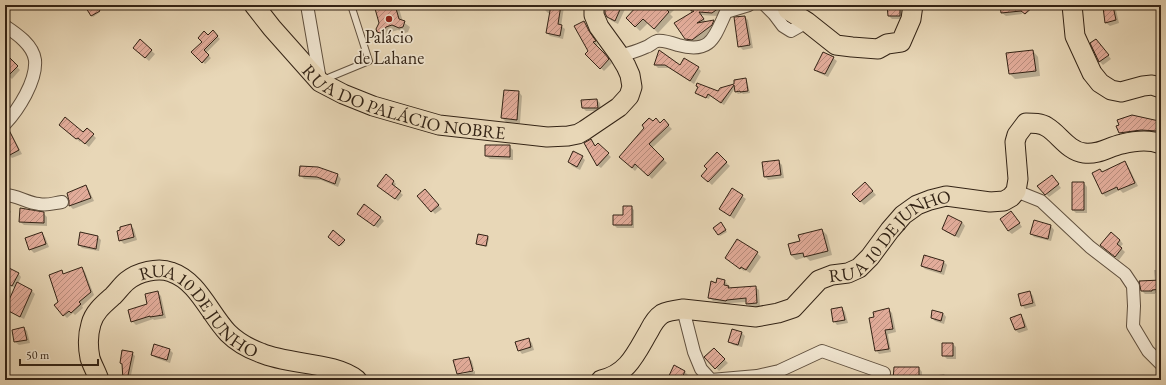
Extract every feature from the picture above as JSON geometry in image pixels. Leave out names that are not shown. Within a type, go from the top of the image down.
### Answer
[{"type":"main road","name":"RUA DO PALÁCIO NOBRE","points":[[254,5],[272,28],[320,82],[343,94],[373,106],[439,125],[547,137],[578,134],[619,107],[629,96],[632,87],[630,75],[620,56],[599,27],[594,15],[594,5]]},
{"type":"main road","points":[[786,5],[788,10],[807,22],[836,45],[878,49],[887,44],[901,42],[911,19],[913,5]]},
{"type":"main road","points":[[1072,5],[1075,36],[1092,73],[1100,83],[1111,90],[1121,92],[1152,85],[1161,88]]},
{"type":"main road","points":[[1017,185],[1015,142],[1017,134],[1026,123],[1036,123],[1046,126],[1068,145],[1081,152],[1094,154],[1122,144],[1139,141],[1161,144]]},
{"type":"main road","name":"RUA 10 DE JUNHO","points":[[601,380],[612,378],[627,366],[635,356],[651,327],[662,314],[673,310],[683,309],[756,316],[778,313],[792,308],[819,280],[832,275],[848,273],[859,268],[870,257],[903,215],[917,204],[946,196],[990,202],[1004,201],[1011,198],[1017,185]]},
{"type":"main road","name":"RUA 10 DE JUNHO","points":[[100,380],[90,358],[89,340],[91,324],[97,310],[128,280],[154,270],[170,272],[184,279],[193,286],[228,333],[245,345],[262,354],[280,360],[341,371],[353,376],[357,380]]},
{"type":"street","points":[[307,5],[320,82]]},
{"type":"street","points":[[620,56],[646,48],[657,41],[671,42],[689,48],[699,48],[707,44],[716,35],[726,12],[749,5]]},
{"type":"street","points":[[765,5],[783,26],[791,31],[807,22]]},
{"type":"street","points":[[5,26],[26,43],[35,60],[33,74],[28,89],[21,103],[5,124]]},
{"type":"street","points":[[1017,185],[1041,201],[1090,247],[1125,274],[1133,286],[1133,326],[1148,351],[1161,364]]},
{"type":"street","points":[[5,195],[12,195],[40,205],[62,202]]},
{"type":"street","points":[[683,309],[694,352],[701,369],[711,380],[757,376],[779,372],[822,351],[884,373]]},
{"type":"lane","points":[[320,82],[370,61],[350,5]]},
{"type":"building","points":[[91,5],[96,5],[100,11],[91,16],[86,8]]},
{"type":"building","name":"Palácio de Lahane","points":[[374,5],[395,5],[399,19],[405,21],[403,27],[399,28],[392,25],[386,27],[383,32],[377,32],[376,29],[379,23]]},
{"type":"building","points":[[551,5],[561,5],[558,24],[562,25],[560,36],[546,33]]},
{"type":"building","points":[[605,5],[622,5],[615,21],[607,17],[605,13]]},
{"type":"building","points":[[638,5],[670,5],[666,9],[669,12],[654,29],[643,19],[635,27],[626,18]]},
{"type":"building","points":[[691,5],[723,5],[712,13],[699,12],[704,19],[697,23],[714,20],[712,25],[692,40],[685,39],[674,23],[694,11],[691,11]]},
{"type":"building","points":[[887,5],[900,5],[900,16],[888,16]]},
{"type":"building","points":[[1000,5],[1035,5],[1025,14],[1021,11],[1001,13]]},
{"type":"building","points":[[1113,6],[1116,20],[1105,23],[1103,7]]},
{"type":"building","points":[[745,16],[750,45],[738,47],[734,17]]},
{"type":"building","points":[[584,21],[596,41],[593,42],[609,59],[600,69],[585,54],[588,51],[574,26]]},
{"type":"building","points":[[213,30],[218,36],[204,50],[209,55],[202,63],[191,52],[202,42],[198,38],[204,31],[208,35]]},
{"type":"building","points":[[140,39],[152,50],[145,58],[133,48]]},
{"type":"building","points":[[1096,39],[1109,55],[1099,62],[1090,43]]},
{"type":"building","points":[[659,50],[680,65],[684,58],[699,67],[690,81],[665,65],[654,65]]},
{"type":"building","points":[[1033,50],[1036,71],[1009,74],[1006,53]]},
{"type":"building","points":[[823,52],[834,57],[825,74],[814,70]]},
{"type":"building","points":[[5,53],[18,66],[5,79]]},
{"type":"building","points":[[746,78],[748,91],[735,92],[734,85],[721,103],[708,94],[706,98],[695,93],[698,87],[696,86],[697,83],[718,91],[720,88],[734,84],[734,80]]},
{"type":"building","points":[[504,90],[519,91],[517,120],[501,118]]},
{"type":"building","points":[[597,99],[598,108],[582,108],[581,100]]},
{"type":"building","points":[[1132,115],[1159,121],[1157,131],[1141,130],[1119,133],[1116,126],[1119,125],[1117,120]]},
{"type":"building","points":[[65,117],[83,132],[87,128],[94,134],[85,144],[78,138],[76,139],[59,125]]},
{"type":"building","points":[[649,118],[653,121],[656,118],[660,123],[664,119],[669,125],[649,144],[664,159],[648,176],[635,164],[632,168],[619,157],[644,128],[642,125]]},
{"type":"building","points":[[9,130],[19,150],[8,156],[5,150],[5,131]]},
{"type":"building","points":[[591,139],[595,146],[598,143],[609,153],[597,166],[584,143]]},
{"type":"building","points":[[485,145],[510,145],[510,157],[485,156]]},
{"type":"building","points":[[573,151],[583,156],[577,167],[568,162]]},
{"type":"building","points":[[717,152],[727,162],[708,182],[701,176],[707,169],[704,166]]},
{"type":"building","points":[[779,160],[781,175],[764,177],[762,162]]},
{"type":"building","points":[[1125,161],[1135,183],[1118,190],[1117,187],[1102,194],[1092,173],[1100,169],[1102,172]]},
{"type":"building","points":[[300,166],[318,167],[338,174],[335,184],[317,177],[299,176]]},
{"type":"building","points":[[386,174],[394,181],[392,184],[401,191],[395,199],[377,186]]},
{"type":"building","points":[[1052,175],[1059,184],[1045,195],[1037,186]]},
{"type":"building","points":[[865,182],[873,191],[860,202],[852,194]]},
{"type":"building","points":[[1072,182],[1084,182],[1084,210],[1072,210]]},
{"type":"building","points":[[86,185],[91,198],[69,206],[67,193]]},
{"type":"building","points":[[732,188],[743,195],[730,216],[719,209]]},
{"type":"building","points":[[425,189],[439,205],[431,212],[417,196]]},
{"type":"building","points":[[364,204],[381,217],[374,226],[357,214]]},
{"type":"building","points":[[623,206],[632,206],[632,225],[613,225],[613,215],[623,215]]},
{"type":"building","points":[[20,208],[44,212],[44,223],[19,222]]},
{"type":"building","points":[[1011,211],[1020,223],[1008,231],[1000,219]]},
{"type":"building","points":[[948,215],[962,222],[955,236],[942,229]]},
{"type":"building","points":[[1034,220],[1051,225],[1048,239],[1030,234]]},
{"type":"building","points":[[721,222],[726,230],[718,235],[713,228]]},
{"type":"building","points":[[131,224],[134,237],[119,241],[117,231],[120,230],[120,227]]},
{"type":"building","points":[[822,229],[828,251],[804,257],[803,253],[791,255],[788,244],[800,241],[798,235]]},
{"type":"building","points":[[333,230],[345,240],[339,246],[328,237]]},
{"type":"building","points":[[42,232],[46,244],[29,250],[25,238]]},
{"type":"building","points":[[80,232],[98,236],[96,249],[78,245]]},
{"type":"building","points":[[1111,232],[1120,240],[1117,244],[1122,248],[1115,257],[1100,245]]},
{"type":"building","points":[[478,234],[488,236],[486,246],[476,244]]},
{"type":"building","points":[[737,239],[758,252],[746,270],[741,267],[740,269],[725,258]]},
{"type":"building","points":[[924,255],[944,261],[941,272],[921,266]]},
{"type":"building","points":[[7,267],[19,273],[12,286],[5,282],[5,272]]},
{"type":"building","points":[[82,267],[91,292],[79,302],[81,304],[71,313],[69,311],[63,316],[54,305],[58,302],[49,275],[62,270],[63,274]]},
{"type":"building","points":[[717,278],[725,280],[724,285],[729,286],[728,288],[756,286],[757,303],[746,304],[746,298],[726,301],[708,298],[711,281],[716,283]]},
{"type":"building","points":[[1161,280],[1161,289],[1141,291],[1139,281]]},
{"type":"building","points":[[17,282],[32,290],[20,317],[5,309]]},
{"type":"building","points":[[158,291],[163,315],[150,316],[131,322],[128,310],[147,304],[145,294]]},
{"type":"building","points":[[1030,291],[1033,303],[1021,306],[1018,294]]},
{"type":"building","points":[[842,307],[845,320],[833,322],[831,309]]},
{"type":"building","points":[[889,308],[893,329],[885,330],[889,349],[875,351],[869,318],[874,317],[873,312]]},
{"type":"building","points":[[932,310],[943,313],[941,321],[931,318]]},
{"type":"building","points":[[1021,314],[1025,327],[1015,330],[1010,318]]},
{"type":"building","points":[[24,327],[27,340],[14,342],[12,330]]},
{"type":"building","points":[[732,329],[742,332],[738,345],[728,342]]},
{"type":"building","points":[[529,338],[531,347],[518,351],[515,342]]},
{"type":"building","points":[[942,343],[953,343],[953,356],[942,356]]},
{"type":"building","points":[[154,344],[170,349],[167,360],[151,355]]},
{"type":"building","points":[[714,348],[725,359],[715,369],[704,357]]},
{"type":"building","points":[[122,350],[133,352],[127,380],[123,380],[122,364],[120,363]]},
{"type":"building","points":[[469,357],[473,371],[457,374],[453,360]]},
{"type":"building","points":[[674,365],[685,371],[681,380],[667,380]]},
{"type":"building","points":[[894,367],[919,367],[919,380],[893,380]]},
{"type":"place","name":"Palácio de Lahane","points":[[389,19]]}]
